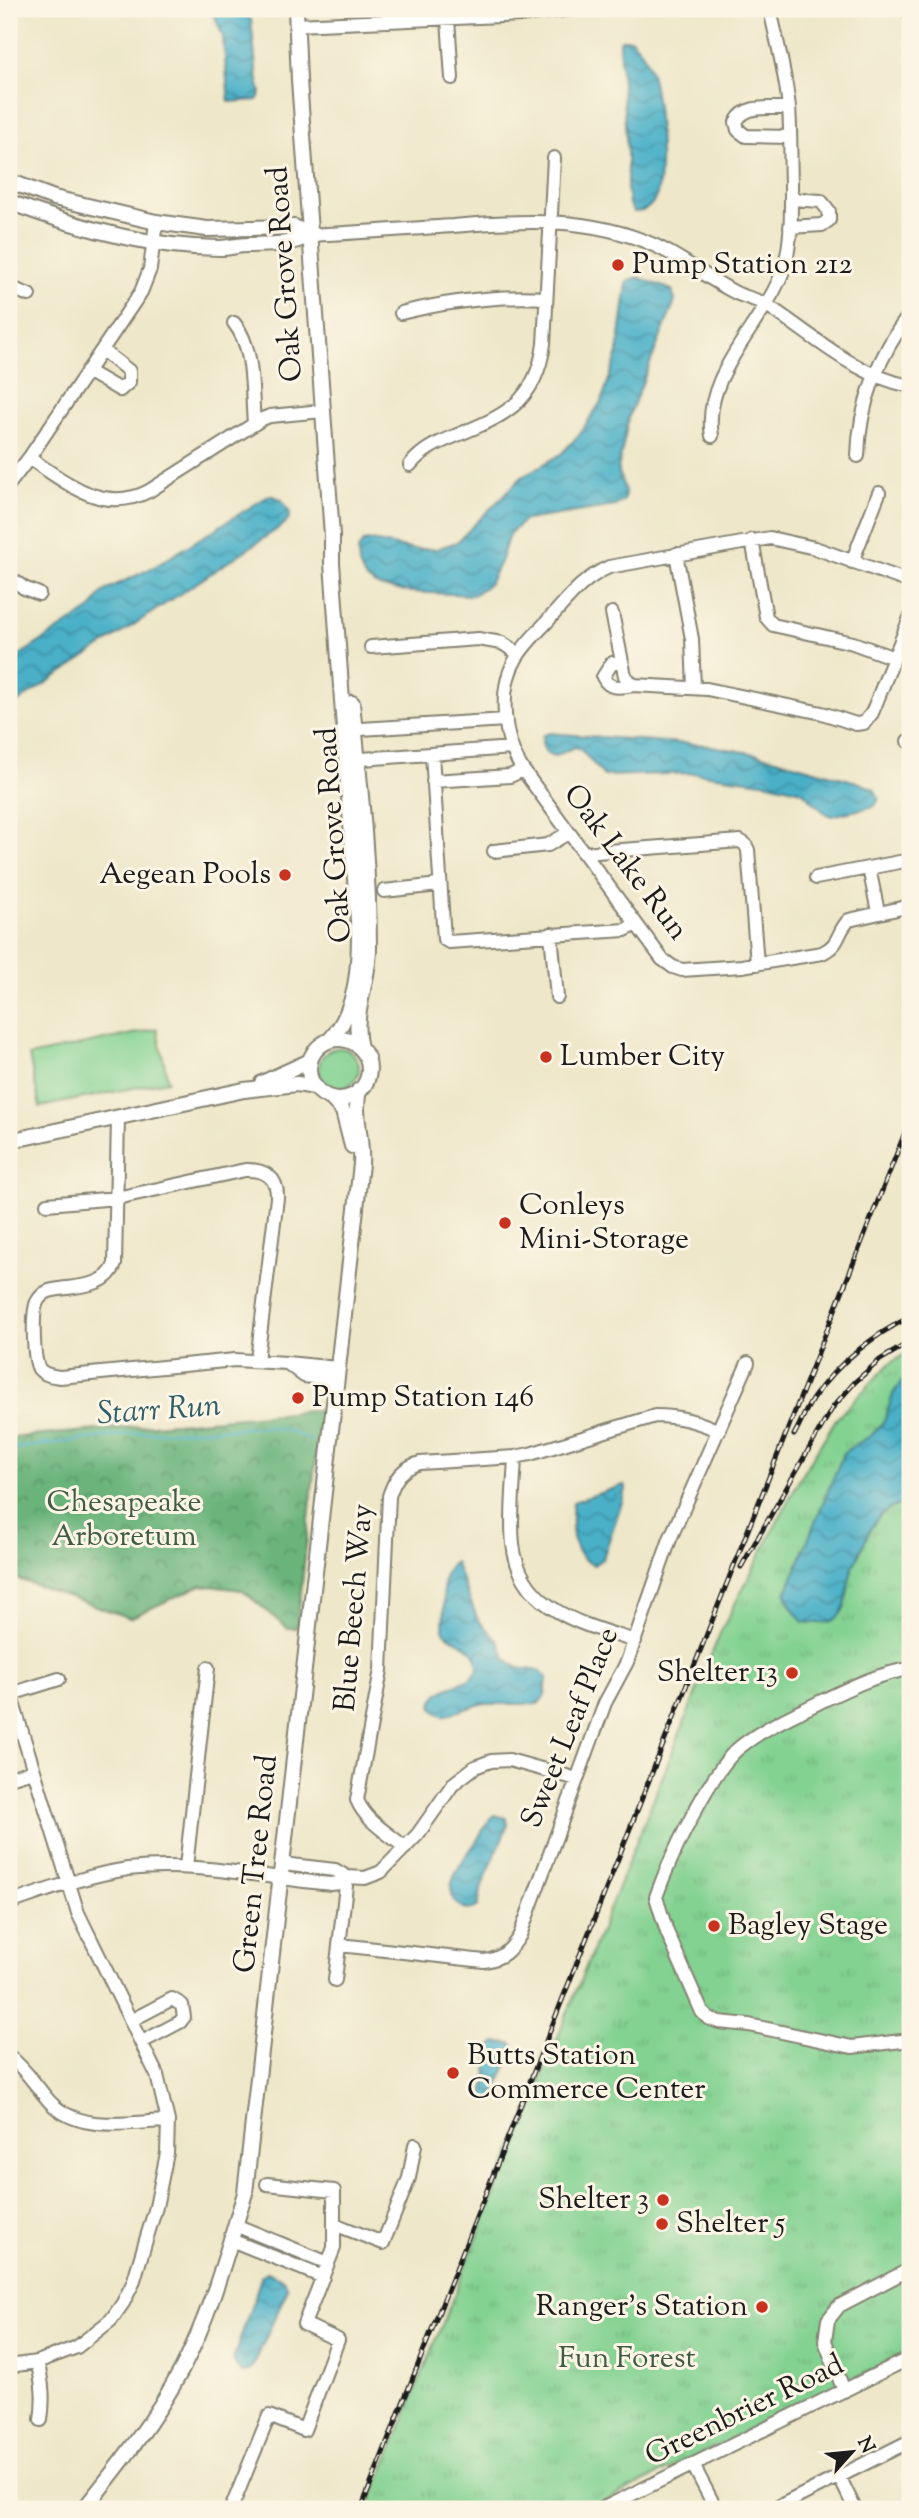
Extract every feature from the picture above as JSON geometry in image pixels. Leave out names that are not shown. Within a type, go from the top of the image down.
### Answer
[{"type":"street","name":"Oak Grove Road","points":[[296,9],[332,563],[350,730],[359,934],[358,962],[346,1018],[330,1040]]},
{"type":"street","points":[[296,25],[521,15],[574,9]]},
{"type":"street","points":[[712,436],[710,416],[713,402],[739,343],[777,286],[785,265],[791,199],[789,108],[771,9]]},
{"type":"street","points":[[909,9],[910,15]]},
{"type":"street","points":[[448,19],[452,78]]},
{"type":"street","points":[[789,108],[747,109],[740,114],[736,122],[738,130],[746,136],[790,137]]},
{"type":"street","points":[[410,465],[430,446],[501,416],[529,389],[543,354],[554,158]]},
{"type":"street","points":[[310,235],[293,227],[207,229],[156,222],[89,208],[11,182],[9,203],[108,233],[154,242],[223,248],[295,243],[310,235],[525,220],[583,225],[630,236],[656,246],[694,266],[735,293],[765,304],[823,346],[876,375],[910,386]]},
{"type":"street","points":[[790,227],[821,225],[829,220],[829,211],[821,201],[791,199]]},
{"type":"street","points":[[9,484],[148,279],[156,222]]},
{"type":"street","points":[[9,287],[29,295]]},
{"type":"street","points":[[401,313],[459,300],[490,297],[546,298]]},
{"type":"street","points":[[858,456],[863,409],[895,335],[910,314]]},
{"type":"street","points":[[234,323],[244,338],[247,351],[254,423]]},
{"type":"street","points":[[87,371],[114,389],[120,390],[129,382],[129,371],[102,350]]},
{"type":"street","points":[[29,458],[67,484],[89,495],[112,500],[131,498],[149,491],[254,423],[270,416],[323,411]]},
{"type":"street","points":[[852,562],[879,493]]},
{"type":"street","points":[[371,648],[478,639],[502,643],[519,654],[588,578],[615,565],[752,540],[781,539],[910,582]]},
{"type":"street","points":[[752,540],[766,617],[773,625],[853,643],[894,658]]},
{"type":"street","points":[[676,554],[695,659],[694,688]]},
{"type":"street","points":[[9,577],[24,588],[39,594]]},
{"type":"street","points":[[612,613],[625,676],[633,685]]},
{"type":"street","points":[[622,661],[612,663],[603,677],[611,687],[633,685],[694,688],[822,713],[862,724],[872,713],[910,618]]},
{"type":"street","name":"Oak Lake Run","points":[[519,654],[507,689],[506,720],[512,748],[523,771],[662,959],[677,969],[757,964],[822,953],[832,948],[839,940],[840,933],[849,920],[910,906]]},
{"type":"street","points":[[350,730],[506,720]]},
{"type":"street","points":[[352,760],[512,748]]},
{"type":"street","points":[[432,754],[442,934],[446,941],[625,930],[636,924]]},
{"type":"street","name":"Oak Grove Road","points":[[352,760],[369,929],[367,975],[356,1029],[360,1048]]},
{"type":"street","points":[[433,781],[510,776],[523,771]]},
{"type":"street","points":[[494,851],[548,845],[568,832]]},
{"type":"street","points":[[583,853],[740,841],[745,844],[748,850],[757,964]]},
{"type":"street","points":[[816,878],[910,860]]},
{"type":"street","points":[[869,868],[878,912]]},
{"type":"street","points":[[384,891],[439,885]]},
{"type":"street","points":[[551,934],[557,996]]},
{"type":"street","points":[[9,1140],[244,1090],[297,1084],[315,1087],[331,1098],[346,1098],[366,1082],[366,1056],[360,1048],[347,1040],[330,1040],[318,1046],[310,1061],[309,1074],[315,1087]]},
{"type":"street","points":[[244,1090],[310,1061]]},
{"type":"street","name":"Green Tree Road","points":[[84,2509],[134,2447],[183,2366],[204,2319],[248,2179],[362,1151],[356,1104],[359,1090]]},
{"type":"street","name":"Green Tree Road","points":[[331,1098],[346,1118],[358,1184]]},
{"type":"street","points":[[118,1118],[116,1243],[112,1273],[100,1282],[42,1294],[34,1314],[39,1369],[51,1376],[60,1377],[257,1360],[287,1363],[336,1374]]},
{"type":"street","points":[[47,1203],[117,1198],[245,1170],[255,1169],[270,1176],[275,1183],[277,1198],[257,1360]]},
{"type":"street","name":"Sweet Leaf Place","points":[[340,1945],[484,1961],[506,1955],[520,1935],[605,1703],[635,1641],[670,1539],[748,1363]]},
{"type":"street","name":"Blue Beech Way","points":[[405,1848],[390,1833],[370,1821],[358,1800],[381,1670],[390,1496],[400,1474],[408,1466],[420,1463],[515,1457],[656,1416],[694,1420],[719,1431]]},
{"type":"street","points":[[515,1457],[513,1543],[517,1563],[526,1582],[545,1604],[561,1615],[635,1641]]},
{"type":"street","points":[[186,1867],[208,1668]]},
{"type":"street","points":[[910,1669],[854,1686],[781,1721],[738,1748],[711,1782],[656,1897],[667,1932],[702,2012],[708,2018],[852,2047],[910,2040]]},
{"type":"street","points":[[9,2366],[37,2362],[77,2347],[103,2327],[123,2302],[133,2283],[156,2207],[167,2153],[168,2121],[157,2075],[78,1913],[10,1692],[59,1679]]},
{"type":"street","points":[[283,1864],[335,1870],[347,1877],[374,1876],[418,1834],[453,1784],[475,1767],[491,1761],[509,1760],[577,1779]]},
{"type":"street","points":[[9,1778],[33,1770]]},
{"type":"street","points":[[9,1903],[69,1884],[127,1870],[186,1867],[331,1884],[340,1883],[347,1877]]},
{"type":"street","points":[[335,1980],[347,1877]]},
{"type":"street","points":[[132,2020],[172,1999],[182,2005],[184,2017],[180,2022],[142,2042]]},
{"type":"street","points":[[9,2056],[30,2076],[49,2101],[78,2120],[103,2124],[168,2121]]},
{"type":"street","points":[[334,2224],[383,2243],[409,2178],[415,2145]]},
{"type":"street","points":[[231,2509],[269,2416],[304,2430],[338,2340],[303,2324],[334,2248],[334,2191],[267,2184]]},
{"type":"street","points":[[233,2232],[328,2263]]},
{"type":"street","points":[[233,2232],[323,2277]]},
{"type":"street","points":[[844,2391],[825,2341],[828,2320],[839,2306],[910,2269]]},
{"type":"street","name":"Greenbrier Road","points":[[611,2507],[910,2358]]},
{"type":"street","points":[[37,2362],[44,2401],[41,2420]]},
{"type":"street","points":[[774,2509],[910,2441]]},
{"type":"street","points":[[694,2465],[716,2509]]},
{"type":"street","points":[[839,2476],[855,2509]]},
{"type":"green space","points":[[157,1029],[168,1081],[40,1107],[29,1056]]},
{"type":"green space","points":[[339,1048],[353,1054],[359,1068],[353,1082],[339,1088],[325,1082],[319,1068],[325,1054]]},
{"type":"green space","name":"Fun Forest","points":[[910,1351],[910,2352],[588,2509],[368,2509],[721,1631],[800,1478],[836,1419],[889,1364]]},
{"type":"green space","name":"Chesapeake Arboretum","points":[[321,1410],[297,1628],[287,1628],[242,1590],[201,1585],[130,1618],[9,1576],[9,1438]]},
{"type":"water","points":[[208,9],[239,9],[251,19],[261,93],[257,100],[229,102],[223,37],[215,17]]},
{"type":"water","points":[[622,39],[631,39],[647,61],[658,114],[660,168],[657,194],[648,207],[638,212],[634,212],[629,205],[627,188],[619,43]]},
{"type":"water","points":[[637,277],[672,290],[675,301],[629,416],[618,469],[625,492],[624,500],[615,506],[525,520],[509,534],[501,560],[489,584],[473,595],[411,592],[380,587],[365,578],[359,565],[358,550],[363,542],[372,541],[411,549],[436,549],[457,542],[522,477],[561,454],[578,436],[601,402],[618,353],[627,282]]},
{"type":"water","points":[[270,495],[281,499],[290,513],[282,526],[9,708],[9,662],[91,609],[102,593],[154,567]]},
{"type":"water","points":[[549,733],[706,745],[762,755],[860,783],[874,789],[879,798],[875,806],[832,816],[825,813],[802,791],[769,783],[695,773],[604,776],[582,751],[575,747],[555,756],[547,754],[542,745],[542,736]]},
{"type":"water","points":[[910,1375],[910,1503],[891,1508],[874,1523],[853,1567],[840,1615],[828,1622],[803,1622],[791,1606],[786,1593],[844,1452],[872,1435],[884,1421],[894,1392]]},
{"type":"water","points":[[624,1485],[626,1490],[603,1558],[594,1565],[580,1555],[573,1539],[573,1502]]},
{"type":"water","points":[[455,1562],[478,1620],[498,1641],[506,1659],[518,1668],[541,1671],[547,1678],[545,1696],[538,1704],[481,1704],[444,1716],[435,1711],[432,1705],[435,1697],[447,1688],[469,1679],[478,1668],[477,1660],[470,1649],[443,1630],[444,1576]]},
{"type":"water","points":[[495,1815],[506,1818],[507,1827],[482,1886],[478,1906],[471,1910],[465,1909],[455,1901],[451,1893],[452,1884],[460,1865],[486,1824]]},
{"type":"water","points":[[496,2042],[511,2043],[515,2047],[493,2098],[487,2100],[484,2097],[490,2047]]},
{"type":"water","points":[[267,2272],[284,2280],[288,2288],[253,2367],[248,2372],[241,2373],[233,2360],[262,2275]]},
{"type":"waterway","name":"Starr Run","points":[[9,1449],[137,1433],[268,1427],[293,1432],[311,1441]]},
{"type":"railway","points":[[361,2509],[910,1120]]},
{"type":"railway","points":[[794,1435],[811,1401],[845,1361],[883,1332],[910,1317]]},
{"type":"railway","points":[[741,1567],[833,1407],[855,1382],[880,1360],[910,1342]]},
{"type":"place","name":"Pump Station 212","points":[[618,265]]},
{"type":"place","name":"Aegean Pools","points":[[285,875]]},
{"type":"place","name":"Lumber City","points":[[546,1057]]},
{"type":"place","name":"Conleys Mini-Storage","points":[[505,1223]]},
{"type":"place","name":"Pump Station 146","points":[[298,1398]]},
{"type":"place","name":"Shelter 13","points":[[792,1673]]},
{"type":"place","name":"Bagley Stage","points":[[714,1926]]},
{"type":"place","name":"Butts Station Commerce Center","points":[[453,2073]]},
{"type":"place","name":"Shelter 3","points":[[663,2200]]},
{"type":"place","name":"Shelter 5","points":[[662,2224]]},
{"type":"place","name":"Ranger's Station","points":[[762,2307]]}]
